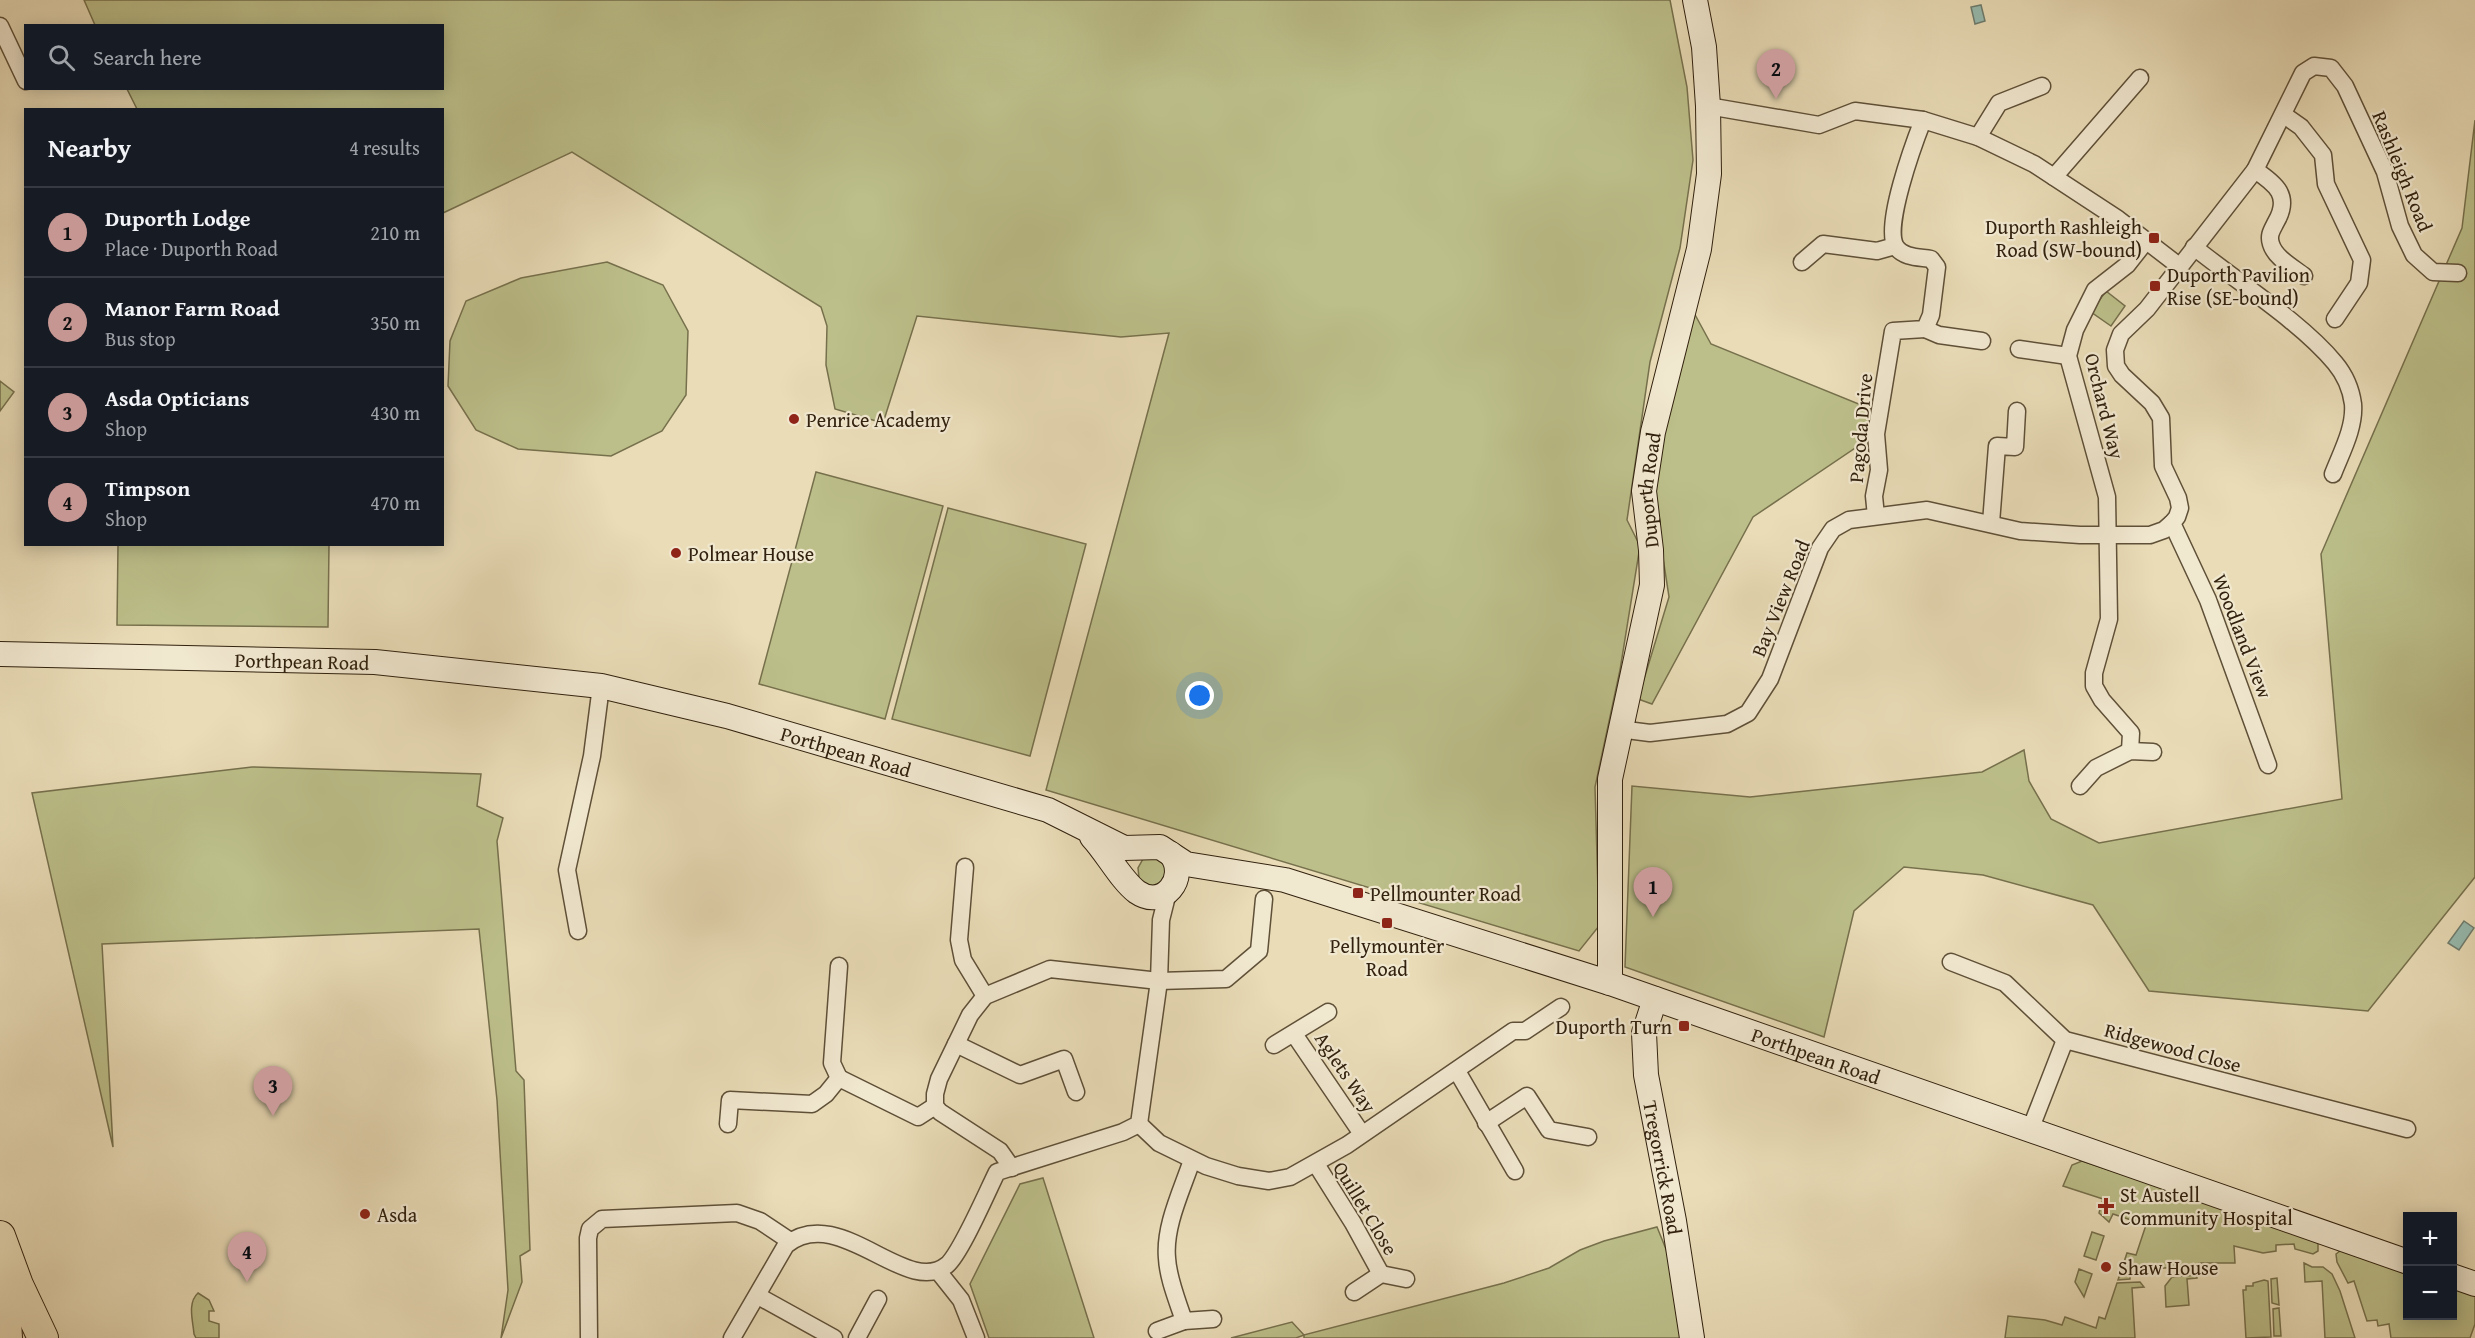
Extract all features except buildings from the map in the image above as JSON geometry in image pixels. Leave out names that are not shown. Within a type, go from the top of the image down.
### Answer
[{"type":"highway","points":[[0,1238],[7,1338]]},
{"type":"highway","points":[[0,1238],[18,1285],[43,1338]]},
{"type":"street","name":"Duporth Road","points":[[1610,983],[1610,779],[1652,585],[1651,550],[1644,491],[1653,432],[1699,249],[1709,174],[1704,47],[1695,0]]},
{"type":"street","points":[[0,26],[24,78]]},
{"type":"street","name":"Rashleigh Road","points":[[2172,524],[2180,508],[2178,498],[2163,466],[2161,418],[2152,403],[2122,375],[2116,366],[2115,350],[2121,334],[2147,309],[2255,170],[2303,74],[2314,66],[2331,68],[2344,86],[2385,172],[2400,226],[2414,255],[2433,272],[2458,273]]},
{"type":"street","points":[[2054,177],[2140,78]]},
{"type":"street","points":[[1978,137],[2000,103],[2042,86]]},
{"type":"street","points":[[1708,106],[1819,125],[1855,111],[1923,120],[1978,137],[2034,164],[2118,219],[2179,266]]},
{"type":"street","points":[[2284,115],[2301,127],[2323,155],[2326,184],[2362,260],[2359,283],[2335,319]]},
{"type":"street","points":[[1923,120],[1901,182],[1893,230],[1895,246],[1904,255],[1930,259],[1937,267],[1931,315],[1925,329],[1939,335],[1982,341]]},
{"type":"street","points":[[2255,170],[2272,181],[2281,193],[2282,213],[2270,235],[2271,246],[2276,254],[2304,276]]},
{"type":"street","name":"Orchard Way","points":[[2130,751],[2131,732],[2102,700],[2094,686],[2094,673],[2109,620],[2107,497],[2068,356],[2075,330],[2095,290],[2127,265],[2146,240]]},
{"type":"street","points":[[1802,262],[1823,244],[1877,251],[1895,246]]},
{"type":"street","points":[[2194,247],[2306,335],[2335,363],[2345,379],[2353,407],[2351,424],[2333,474]]},
{"type":"street","name":"Pagoda Drive","points":[[1875,516],[1874,496],[1879,470],[1876,434],[1893,331],[1925,329]]},
{"type":"street","points":[[2019,349],[2068,356]]},
{"type":"street","points":[[1991,523],[1997,446],[2015,447],[2017,411]]},
{"type":"street","name":"Bay View Road","points":[[1619,729],[1650,733],[1727,724],[1748,713],[1770,679],[1820,548],[1833,530],[1849,520],[1927,510],[2020,531],[2107,535],[2150,535],[2172,524]]},
{"type":"street","name":"Woodland View","points":[[2172,524],[2221,631],[2268,765]]},
{"type":"street","name":"Porthpean Road","points":[[0,654],[375,663],[601,686],[727,716],[1038,807],[1070,820],[1087,831],[1124,848],[1161,847],[1186,864],[1218,870],[1236,870],[1285,880],[1610,983],[2403,1260]]},
{"type":"street","points":[[578,931],[567,870],[592,756],[601,686]]},
{"type":"street","points":[[2080,786],[2097,768],[2130,751],[2153,752]]},
{"type":"street","name":"Porthpean Road","points":[[1087,831],[1136,890],[1154,897],[1218,870]]},
{"type":"street","points":[[1146,847],[1138,850],[1129,862],[1127,870],[1160,936]]},
{"type":"street","points":[[732,1338],[790,1241],[806,1234],[816,1233],[837,1237],[909,1269],[925,1273],[938,1271],[954,1258],[996,1172],[1123,1132],[1138,1124],[1159,981],[1160,936],[1170,889],[1178,871],[1171,854]]},
{"type":"street","points":[[965,867],[959,940],[963,960],[985,996]]},
{"type":"street","points":[[1012,1168],[1000,1151],[940,1112],[935,1106],[939,1079],[970,1015],[985,996],[1050,969],[1159,981],[1226,979],[1259,951],[1264,899]]},
{"type":"street","name":"Ridgewood Close","points":[[1952,962],[2005,983],[2065,1040],[2407,1129]]},
{"type":"street","points":[[839,966],[832,1062],[838,1078],[918,1117],[935,1106]]},
{"type":"street","name":"Tregorrick Road","points":[[1655,999],[1644,1033],[1646,1075],[1674,1221],[1692,1338]]},
{"type":"street","name":"Aglets Way","points":[[1138,1124],[1159,1143],[1192,1160],[1238,1176],[1269,1181],[1290,1177],[1316,1164],[1362,1134],[1513,1031],[1525,1031],[1561,1007]]},
{"type":"street","name":"Aglets Way","points":[[1274,1044],[1328,1012]]},
{"type":"street","name":"Aglets Way","points":[[1294,1034],[1362,1134]]},
{"type":"street","points":[[2030,1130],[2065,1040]]},
{"type":"street","points":[[956,1044],[1020,1075],[1064,1059],[1076,1092]]},
{"type":"street","points":[[1457,1071],[1515,1171]]},
{"type":"street","points":[[728,1124],[730,1100],[812,1104],[826,1094],[838,1078]]},
{"type":"street","points":[[1486,1123],[1527,1096],[1549,1130],[1588,1137]]},
{"type":"street","points":[[1184,1321],[1167,1260],[1168,1240],[1192,1160]]},
{"type":"street","name":"Quillet Close","points":[[1316,1164],[1353,1223],[1381,1274]]},
{"type":"street","points":[[589,1338],[588,1239],[590,1229],[602,1219],[737,1213],[760,1221],[790,1241]]},
{"type":"street","points":[[938,1271],[961,1300],[976,1338]]},
{"type":"street","name":"Quillet Close","points":[[1354,1292],[1381,1274],[1406,1279]]},
{"type":"street","points":[[2457,1278],[2475,1284]]},
{"type":"street","points":[[758,1296],[834,1338]]},
{"type":"street","points":[[857,1338],[878,1299]]},
{"type":"street","points":[[1157,1331],[1184,1321],[1214,1319]]},
{"type":"green space","points":[[84,0],[1670,0],[1687,87],[1693,160],[1680,248],[1650,362],[1627,520],[1640,546],[1620,670],[1595,787],[1599,926],[1579,951],[1046,790],[1169,333],[1121,337],[917,316],[883,423],[835,409],[826,365],[827,326],[821,307],[572,152],[444,213],[444,108],[136,108],[128,90],[444,90],[444,24],[95,24]]},
{"type":"green space","points":[[2475,120],[2475,877],[2368,1011],[2149,991],[2093,905],[1983,875],[1904,867],[1854,911],[1824,1037],[1625,967],[1632,786],[1750,797],[1982,772],[2024,750],[2029,781],[2051,819],[2099,843],[2342,799],[2321,554],[2462,228]]},
{"type":"green space","points":[[607,262],[663,285],[688,331],[686,395],[662,431],[611,456],[518,449],[476,430],[448,386],[450,341],[466,301],[521,278]]},
{"type":"green space","points":[[2106,291],[2125,306],[2111,326],[2091,312]]},
{"type":"green space","points":[[1693,311],[1711,344],[1871,409],[1864,442],[1753,517],[1652,704],[1638,699],[1669,597],[1652,486]]},
{"type":"green space","points":[[0,381],[14,392],[0,411]]},
{"type":"green space","points":[[816,472],[943,506],[885,719],[759,684]]},
{"type":"green space","points":[[948,508],[1086,544],[1030,756],[892,719]]},
{"type":"green space","points":[[118,546],[329,546],[328,627],[117,625]]},
{"type":"green space","points":[[252,767],[481,774],[477,806],[503,818],[497,841],[516,1071],[524,1080],[530,1250],[520,1256],[522,1282],[501,1338],[508,1290],[497,1100],[479,929],[102,944],[113,1147],[32,793]]},
{"type":"green space","points":[[1161,858],[1168,875],[1157,886],[1147,885],[1139,878],[1138,868],[1143,859]]},
{"type":"green space","points":[[2082,1161],[2318,1239],[2318,1251],[2313,1254],[2295,1249],[2294,1244],[2276,1245],[2276,1251],[2263,1253],[2234,1246],[2235,1263],[2199,1263],[2199,1266],[2130,1270],[2130,1279],[2118,1280],[2127,1253],[2136,1255],[2146,1225],[2113,1214],[2109,1222],[2099,1213],[2103,1199],[2063,1186],[2072,1165]]},
{"type":"green space","points":[[1043,1178],[1094,1338],[989,1338],[970,1284],[1020,1184]]},
{"type":"green space","points":[[1657,1227],[1670,1259],[1682,1338],[1304,1338],[1304,1335],[1504,1283],[1549,1268],[1580,1250],[1604,1241]]},
{"type":"green space","points":[[2092,1232],[2104,1236],[2096,1260],[2084,1256]]},
{"type":"green space","points":[[2344,1248],[2403,1270],[2403,1320],[2457,1320],[2457,1286],[2475,1293],[2475,1324],[2470,1338],[2391,1338],[2389,1324],[2378,1326],[2377,1320],[2367,1321],[2354,1281],[2348,1283],[2337,1262],[2336,1254]]},
{"type":"green space","points":[[2304,1263],[2312,1267],[2323,1267],[2332,1274],[2355,1338],[2325,1338],[2322,1281],[2305,1282]]},
{"type":"green space","points":[[2079,1269],[2092,1274],[2084,1297],[2075,1282]]},
{"type":"green space","points":[[2197,1275],[2197,1278],[2187,1279],[2189,1305],[2166,1307],[2165,1286],[2172,1277]]},
{"type":"green space","points":[[2277,1278],[2279,1305],[2272,1303],[2271,1279]]},
{"type":"green space","points":[[2268,1281],[2271,1337],[2246,1338],[2243,1290],[2246,1290],[2246,1286],[2253,1286],[2253,1283]]},
{"type":"green space","points":[[2140,1282],[2144,1287],[2132,1288],[2135,1338],[2005,1338],[2008,1316],[2045,1320],[2062,1325],[2065,1317],[2096,1328],[2099,1317],[2105,1319],[2117,1283]]},
{"type":"green space","points":[[198,1293],[209,1300],[214,1311],[209,1311],[209,1321],[219,1324],[219,1338],[196,1338],[194,1334],[192,1307]]},
{"type":"green space","points":[[2279,1308],[2281,1336],[2274,1336],[2273,1309]]},
{"type":"green space","points":[[1292,1322],[1304,1335],[1296,1338],[1231,1338]]},
{"type":"water","points":[[1981,5],[1985,21],[1975,24],[1971,7]]},
{"type":"water","points":[[2464,921],[2474,928],[2459,950],[2448,943]]},
{"type":"place","name":"Manor Farm Road","points":[[1776,99]]},
{"type":"place","name":"Duporth Rashleigh Road (SW-bound)","points":[[2154,238]]},
{"type":"place","name":"Duporth Pavilion Rise (SE-bound)","points":[[2155,286]]},
{"type":"place","name":"Penrice Academy","points":[[794,419]]},
{"type":"place","name":"Polmear House","points":[[676,553]]},
{"type":"place","name":"Pellmounter Road","points":[[1358,893]]},
{"type":"place","name":"Duporth Lodge","points":[[1653,917]]},
{"type":"place","name":"Pellymounter Road","points":[[1387,923]]},
{"type":"place","name":"Duporth Turn","points":[[1684,1026]]},
{"type":"place","name":"Asda Opticians","points":[[273,1116]]},
{"type":"place","name":"St Austell Community Hospital","points":[[2106,1206]]},
{"type":"place","name":"Asda","points":[[365,1214]]},
{"type":"place","name":"Shaw House","points":[[2106,1267]]},
{"type":"place","name":"Timpson","points":[[247,1282]]}]
